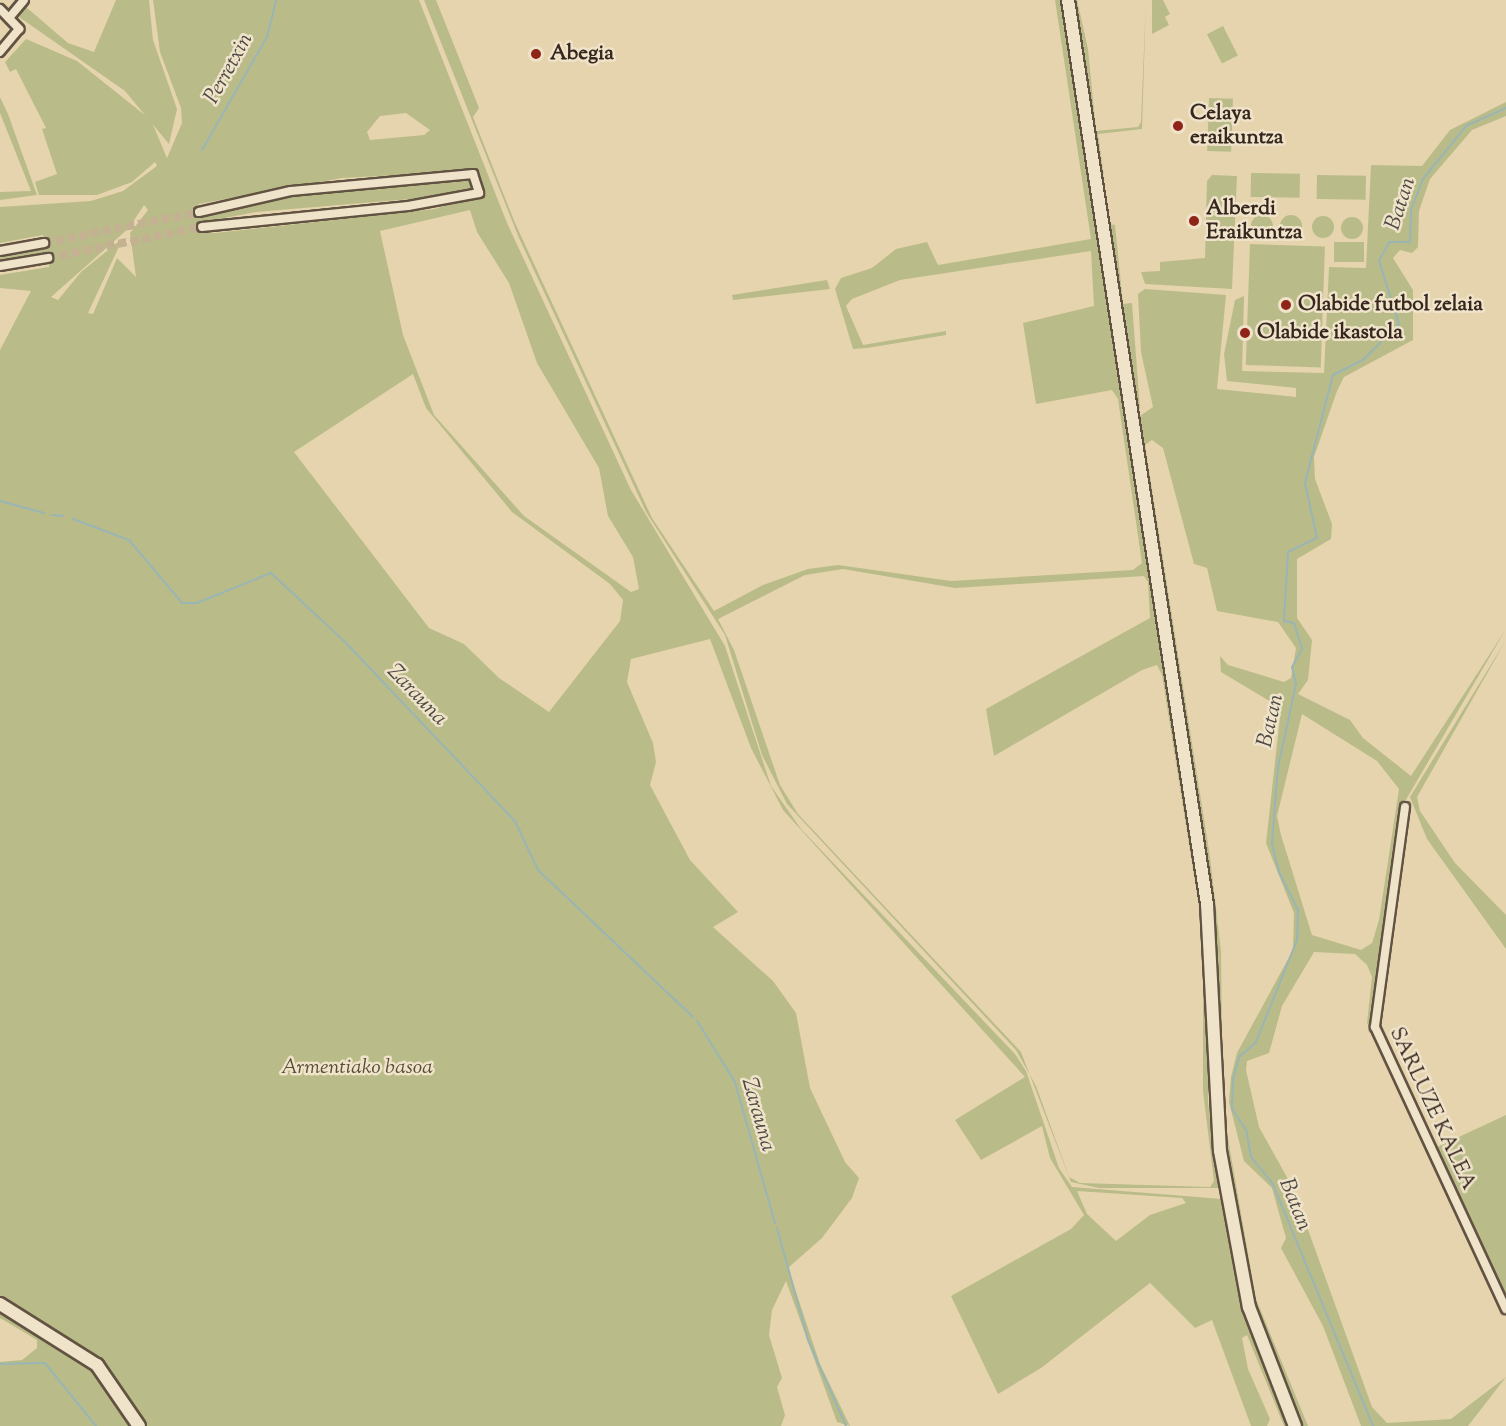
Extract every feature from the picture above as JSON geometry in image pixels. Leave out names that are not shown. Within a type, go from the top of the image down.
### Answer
[{"type":"street","points":[[9,18],[24,0]]},
{"type":"street","points":[[1068,0],[1207,904],[1220,1151],[1249,1307],[1295,1426]]},
{"type":"street","points":[[0,9],[20,29],[0,52]]},
{"type":"street","points":[[199,212],[291,191],[473,174],[479,193],[408,206],[202,227]]},
{"type":"street","points":[[0,251],[44,243]]},
{"type":"street","points":[[0,266],[48,258]]},
{"type":"street","name":"SARLUZE KALEA","points":[[1405,807],[1375,1027],[1506,1309]]},
{"type":"street","points":[[0,1304],[98,1365],[139,1426]]},
{"type":"green space","points":[[116,0],[149,0],[153,40],[177,109],[169,144],[125,91],[19,17],[26,7],[68,43],[94,52]]},
{"type":"green space","name":"Armentiako basoa","points":[[153,0],[419,0],[507,223],[631,490],[725,646],[771,786],[801,829],[1015,1054],[1026,1071],[1059,1168],[1072,1187],[1222,1199],[1239,1294],[1289,1426],[1284,1426],[1247,1335],[1242,1338],[1248,1369],[1270,1419],[1267,1426],[1251,1426],[1212,1320],[1195,1328],[1150,1283],[1041,1368],[998,1394],[951,1296],[1071,1229],[1084,1215],[1050,1158],[1042,1126],[981,1160],[955,1120],[1025,1077],[783,810],[751,748],[710,639],[631,659],[627,682],[653,743],[656,762],[650,785],[690,860],[738,912],[713,927],[773,981],[796,1013],[810,1088],[845,1162],[859,1178],[852,1198],[822,1238],[788,1268],[820,1364],[850,1426],[837,1422],[786,1281],[772,1310],[769,1335],[782,1378],[777,1387],[785,1415],[781,1426],[0,1426],[0,1362],[22,1360],[37,1348],[37,1340],[0,1318],[0,350],[31,291],[0,288],[0,275],[49,267],[49,260],[0,263],[0,254],[46,245],[43,235],[0,243],[0,207],[91,201],[123,191],[157,166],[155,162],[132,182],[97,195],[39,195],[35,182],[57,174],[42,129],[46,128],[16,69],[10,72],[5,62],[26,39],[77,61],[151,120],[167,158],[182,123],[181,108],[160,52]],"holes":[[[406,113],[430,130],[424,135],[370,140],[367,132],[380,116]],[[473,171],[480,195],[435,209],[215,233],[204,233],[203,222],[256,212],[446,196],[472,190],[469,179],[306,194],[202,215],[198,204],[342,178]],[[144,205],[148,210],[130,233],[136,277],[117,258],[93,314],[88,313],[123,238],[81,272],[58,300],[51,297],[129,228]],[[470,210],[477,232],[509,283],[537,363],[599,468],[608,516],[633,557],[639,589],[631,592],[524,516],[434,415],[403,335],[380,231]],[[413,374],[426,408],[512,512],[610,584],[623,600],[620,621],[549,712],[499,678],[464,644],[429,628],[294,452]],[[1077,1191],[1182,1198],[1186,1203],[1150,1215],[1116,1241],[1087,1214]]]},
{"type":"green space","points":[[424,0],[436,0],[479,108],[473,117],[515,223],[652,518],[714,611],[763,585],[808,569],[838,565],[951,581],[1133,570],[1142,563],[1118,399],[1112,390],[1036,404],[1023,323],[1094,306],[1091,251],[900,280],[852,299],[846,306],[863,345],[946,331],[946,335],[867,348],[853,349],[835,289],[841,278],[872,268],[896,249],[927,242],[938,265],[1091,239],[1055,0],[1062,0],[1202,904],[1209,989],[1208,1103],[1219,1188],[1099,1188],[1071,1182],[1069,1177],[1080,1183],[1210,1187],[1214,1181],[1203,1091],[1203,932],[1162,675],[1157,665],[1142,670],[994,756],[986,709],[1150,618],[1148,582],[1144,576],[955,588],[843,569],[805,575],[718,619],[734,650],[780,785],[798,814],[1021,1052],[1030,1075],[1016,1050],[787,804],[762,755],[725,635],[646,512],[519,238]]},
{"type":"green space","points":[[1073,0],[1077,0],[1088,49],[1096,131],[1138,127],[1141,122],[1146,0],[1142,129],[1098,134],[1105,184]]},
{"type":"green space","points":[[1152,0],[1163,0],[1170,14],[1165,17],[1169,25],[1152,34]]},
{"type":"green space","points":[[1223,26],[1238,55],[1222,64],[1207,34]]},
{"type":"green space","points":[[0,97],[37,195],[0,200],[0,192],[31,191],[0,113]]},
{"type":"green space","points":[[1209,98],[1233,99],[1231,152],[1207,151]]},
{"type":"green space","points":[[1506,102],[1506,116],[1472,130],[1430,179],[1419,211],[1418,247],[1412,253],[1400,250],[1393,258],[1413,290],[1413,340],[1344,377],[1337,391],[1314,457],[1315,479],[1332,524],[1331,539],[1297,559],[1297,618],[1312,640],[1308,680],[1298,694],[1350,720],[1363,738],[1411,776],[1506,629],[1404,803],[1371,1013],[1379,1044],[1506,1323],[1367,1023],[1372,977],[1367,965],[1355,954],[1314,952],[1282,1006],[1269,1053],[1247,1061],[1246,1070],[1259,1127],[1293,1188],[1372,1407],[1387,1423],[1451,1419],[1506,1377],[1468,1426],[1361,1426],[1323,1326],[1281,1248],[1286,1238],[1272,1188],[1244,1161],[1229,1102],[1231,1077],[1237,1053],[1293,950],[1294,913],[1266,843],[1281,708],[1221,672],[1220,656],[1228,665],[1284,682],[1291,678],[1296,648],[1278,622],[1217,611],[1207,568],[1194,564],[1163,448],[1152,440],[1145,445],[1210,857],[1221,951],[1223,1110],[1256,1299],[1308,1426],[1300,1426],[1255,1308],[1221,1128],[1218,946],[1137,418],[1153,407],[1141,352],[1138,294],[1145,289],[1226,295],[1217,389],[1296,397],[1296,388],[1227,381],[1224,354],[1235,300],[1244,296],[1242,371],[1324,373],[1329,267],[1366,268],[1371,165],[1422,166],[1450,130]],"holes":[[[1302,714],[1377,761],[1399,789],[1379,920],[1372,943],[1361,950],[1312,935],[1277,816]]]},
{"type":"green space","points":[[1251,173],[1300,174],[1300,198],[1251,197]]},
{"type":"green space","points":[[1212,175],[1237,176],[1232,289],[1145,284],[1141,272],[1160,271],[1160,262],[1205,258],[1207,181]]},
{"type":"green space","points":[[1317,175],[1366,176],[1366,200],[1317,199]]},
{"type":"green space","points":[[1262,215],[1270,218],[1273,226],[1270,234],[1262,237],[1254,234],[1251,226],[1254,218]]},
{"type":"green space","points":[[1291,215],[1299,218],[1302,226],[1299,234],[1291,237],[1283,234],[1280,226],[1283,218]]},
{"type":"green space","points":[[1323,216],[1331,219],[1334,227],[1331,235],[1323,238],[1315,235],[1312,227],[1315,219]]},
{"type":"green space","points":[[1352,217],[1360,220],[1363,228],[1360,236],[1352,239],[1344,236],[1341,228],[1344,220]]},
{"type":"green space","points":[[1109,224],[1115,225],[1123,304],[1132,303],[1140,409],[1136,410]]},
{"type":"green space","points":[[1334,242],[1364,242],[1364,262],[1334,262]]},
{"type":"green space","name":"Olabide futbol zelaia","points":[[1250,244],[1325,247],[1321,368],[1246,365]]},
{"type":"green space","points":[[827,280],[830,289],[733,300],[732,295]]},
{"type":"green space","points":[[1506,640],[1417,797],[1420,811],[1455,863],[1506,915],[1506,949],[1427,839],[1410,797]]},
{"type":"green space","points":[[1506,1115],[1506,1302],[1433,1149]]},
{"type":"waterway","name":"Perretxin","points":[[202,150],[267,37],[276,0]]},
{"type":"waterway","name":"Batan","points":[[1373,1426],[1273,1184],[1251,1157],[1246,1130],[1232,1109],[1233,1080],[1239,1057],[1256,1042],[1297,940],[1298,910],[1279,872],[1272,843],[1278,767],[1296,684],[1292,667],[1302,649],[1294,623],[1284,621],[1288,552],[1317,538],[1305,483],[1333,375],[1364,359],[1399,324],[1379,261],[1389,242],[1410,242],[1411,210],[1423,179],[1466,126],[1506,108]]},
{"type":"waterway","name":"Zarauna","points":[[0,501],[44,513]]},
{"type":"waterway","name":"Zarauna","points":[[52,515],[63,516]]},
{"type":"waterway","name":"Zarauna","points":[[73,519],[129,540],[182,603],[197,603],[271,573],[345,642],[515,821],[538,870],[693,1017]]},
{"type":"waterway","name":"Zarauna","points":[[697,1021],[735,1082],[775,1223]]},
{"type":"waterway","name":"Zarauna","points":[[777,1228],[808,1340],[846,1426]]},
{"type":"waterway","points":[[0,1364],[45,1363],[96,1426]]},
{"type":"tunnel","points":[[44,243],[199,212]]},
{"type":"tunnel","points":[[48,258],[202,227]]},
{"type":"place","name":"Abegia","points":[[536,54]]},
{"type":"place","name":"Celaya eraikuntza","points":[[1178,126]]},
{"type":"place","name":"Alberdi Eraikuntza","points":[[1194,221]]},
{"type":"place","name":"Olabide futbol zelaia","points":[[1286,305]]},
{"type":"place","name":"Olabide ikastola","points":[[1245,333]]}]
